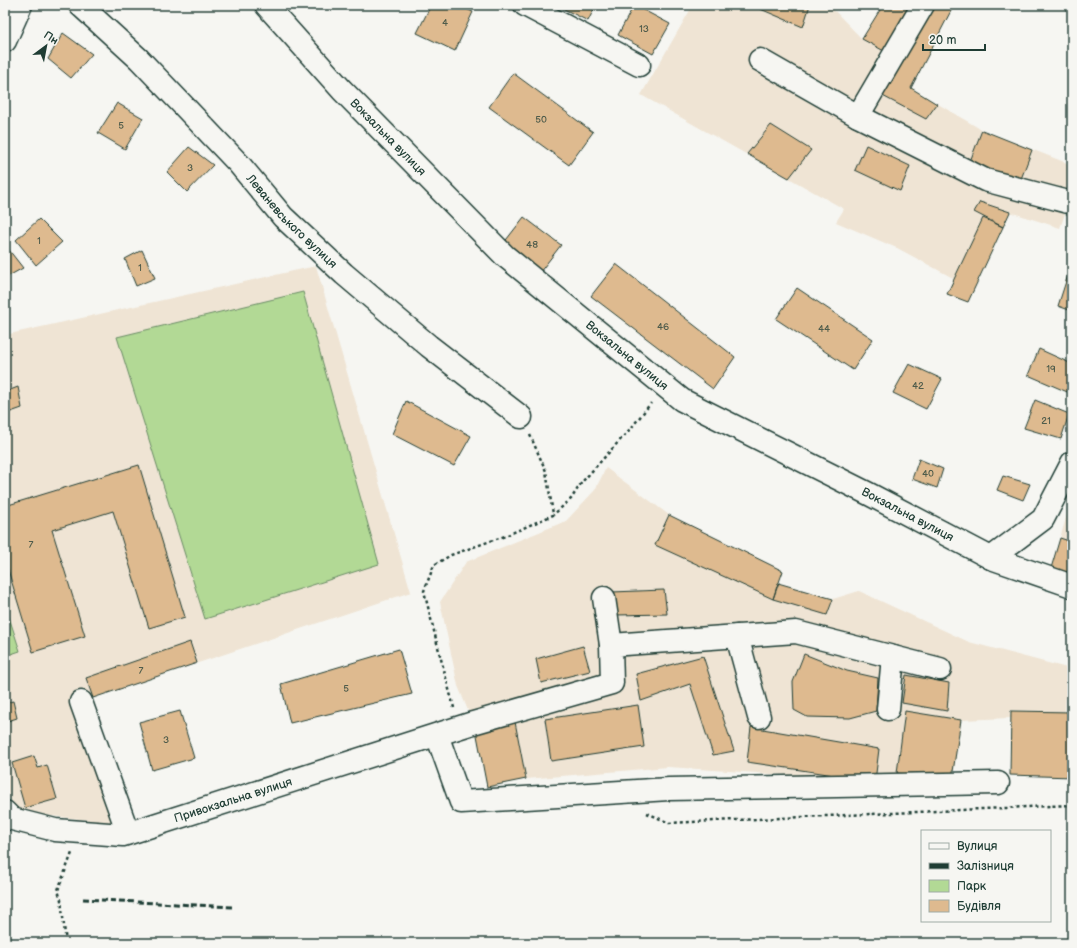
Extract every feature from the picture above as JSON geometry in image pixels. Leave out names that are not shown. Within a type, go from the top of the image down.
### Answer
[{"type":"street","points":[[5,42],[21,5]]},
{"type":"street","name":"Леваневського вулиця","points":[[80,5],[139,60],[239,164],[283,217],[344,274],[429,346],[521,417]]},
{"type":"street","name":"Вокзальна вулиця","points":[[266,5],[342,90],[505,256],[682,400],[868,493],[992,558],[1072,586]]},
{"type":"street","points":[[525,5],[639,64]]},
{"type":"street","points":[[858,116],[923,5]]},
{"type":"street","points":[[760,60],[858,116],[985,180],[1072,203]]},
{"type":"street","points":[[992,558],[1043,519],[1072,463]]},
{"type":"street","points":[[604,598],[611,645],[796,632],[940,669]]},
{"type":"street","points":[[737,636],[759,717]]},
{"type":"street","name":"Привокзальна вулиця","points":[[5,812],[12,819],[55,830],[123,835],[437,735],[612,682],[611,645]]},
{"type":"street","points":[[888,709],[893,657]]},
{"type":"street","points":[[81,702],[128,833]]},
{"type":"street","points":[[437,735],[461,802],[669,789],[998,783]]},
{"type":"path","points":[[460,728],[424,590],[434,565],[451,555],[505,536],[553,515],[571,499],[582,482],[632,427],[663,385]]},
{"type":"path","points":[[521,417],[546,471],[553,515]]},
{"type":"path","points":[[644,811],[669,823],[1072,806]]},
{"type":"path","points":[[66,943],[61,900],[58,890],[80,832]]},
{"type":"shaded area","points":[[693,5],[829,5],[862,39],[883,5],[911,88],[982,130],[1072,165],[1072,194],[1060,228],[1010,212],[968,302],[947,294],[953,278],[899,249],[836,222],[844,209],[641,95]]},
{"type":"shaded area","points":[[316,266],[411,592],[72,705],[116,823],[15,812],[5,787],[5,335]]},
{"type":"shaded area","points":[[606,468],[669,515],[783,571],[779,583],[833,599],[859,591],[969,642],[1067,668],[1065,712],[1011,718],[961,720],[953,779],[897,773],[875,781],[668,767],[526,779],[487,787],[476,730],[458,686],[440,602],[466,562],[566,521],[595,490]]},
{"type":"shaded area","points":[[1072,498],[1072,581],[1049,575]]},
{"type":"green space","points":[[303,292],[379,564],[205,619],[117,337]]},
{"type":"green space","points":[[5,605],[20,651],[5,656]]},
{"type":"building","points":[[431,5],[457,5],[473,12],[455,51],[417,33]]},
{"type":"building","points":[[556,5],[596,5],[588,21]]},
{"type":"building","points":[[634,5],[670,24],[653,54],[618,35]]},
{"type":"building","points":[[751,5],[810,5],[803,27]]},
{"type":"building","points":[[883,5],[911,5],[884,51],[862,39]]},
{"type":"building","points":[[930,5],[954,5],[911,88],[937,104],[926,119],[877,93]]},
{"type":"building","points":[[63,33],[92,54],[71,78],[48,59]]},
{"type":"building","points":[[513,73],[593,132],[569,165],[489,107]]},
{"type":"building","points":[[117,103],[143,118],[125,149],[98,133]]},
{"type":"building","points":[[771,125],[811,150],[789,178],[747,154]]},
{"type":"building","points":[[982,130],[1032,150],[1021,179],[969,164]]},
{"type":"building","points":[[866,145],[910,166],[900,191],[855,170]]},
{"type":"building","points":[[189,147],[213,165],[187,192],[167,172]]},
{"type":"building","points":[[980,202],[1010,212],[1003,227],[974,212]]},
{"type":"building","points":[[524,217],[561,245],[540,272],[503,244]]},
{"type":"building","points":[[983,218],[1003,227],[968,302],[947,294]]},
{"type":"building","points":[[39,219],[62,242],[36,265],[16,240]]},
{"type":"building","points":[[5,245],[23,268],[5,278]]},
{"type":"building","points":[[142,250],[155,278],[136,286],[125,259]]},
{"type":"building","points":[[616,264],[735,357],[713,389],[591,296]]},
{"type":"building","points":[[1068,275],[1072,277],[1072,311],[1058,306]]},
{"type":"building","points":[[797,288],[873,339],[853,370],[776,319]]},
{"type":"building","points":[[1039,349],[1072,364],[1072,394],[1028,375]]},
{"type":"building","points":[[909,364],[942,379],[926,409],[893,393]]},
{"type":"building","points":[[18,387],[22,408],[5,414],[5,392]]},
{"type":"building","points":[[1035,400],[1069,414],[1061,439],[1024,428]]},
{"type":"building","points":[[406,401],[471,436],[454,466],[392,434]]},
{"type":"building","points":[[919,459],[943,469],[937,488],[912,479]]},
{"type":"building","points":[[139,465],[185,617],[149,628],[113,511],[52,530],[85,636],[33,652],[5,560],[5,506]]},
{"type":"building","points":[[1003,476],[1030,484],[1023,500],[997,490]]},
{"type":"building","points":[[669,515],[783,571],[773,599],[655,545]]},
{"type":"building","points":[[1060,538],[1072,542],[1072,581],[1049,575]]},
{"type":"building","points":[[778,583],[833,599],[827,615],[773,599]]},
{"type":"building","points":[[664,590],[667,614],[616,615],[612,592]]},
{"type":"building","points":[[190,642],[197,663],[93,698],[86,678]]},
{"type":"building","points":[[583,646],[590,671],[541,683],[536,659]]},
{"type":"building","points":[[399,649],[412,694],[290,723],[281,684]]},
{"type":"building","points":[[804,654],[847,671],[878,678],[876,711],[850,718],[807,717],[794,710],[793,682]]},
{"type":"building","points":[[703,656],[734,751],[713,755],[690,684],[641,701],[636,674]]},
{"type":"building","points":[[906,675],[949,683],[947,711],[902,703]]},
{"type":"building","points":[[13,701],[17,718],[5,722],[5,703]]},
{"type":"building","points":[[638,705],[644,747],[551,761],[545,719]]},
{"type":"building","points":[[180,711],[194,758],[152,770],[139,722]]},
{"type":"building","points":[[905,711],[961,720],[952,778],[897,773]]},
{"type":"building","points":[[1011,711],[1072,712],[1072,777],[1010,775]]},
{"type":"building","points":[[515,722],[526,779],[487,787],[476,730]]},
{"type":"building","points":[[751,727],[879,749],[875,781],[747,762]]},
{"type":"building","points":[[34,756],[38,768],[47,765],[57,799],[25,808],[12,763]]},
{"type":"railway","points":[[83,899],[232,907]]}]
